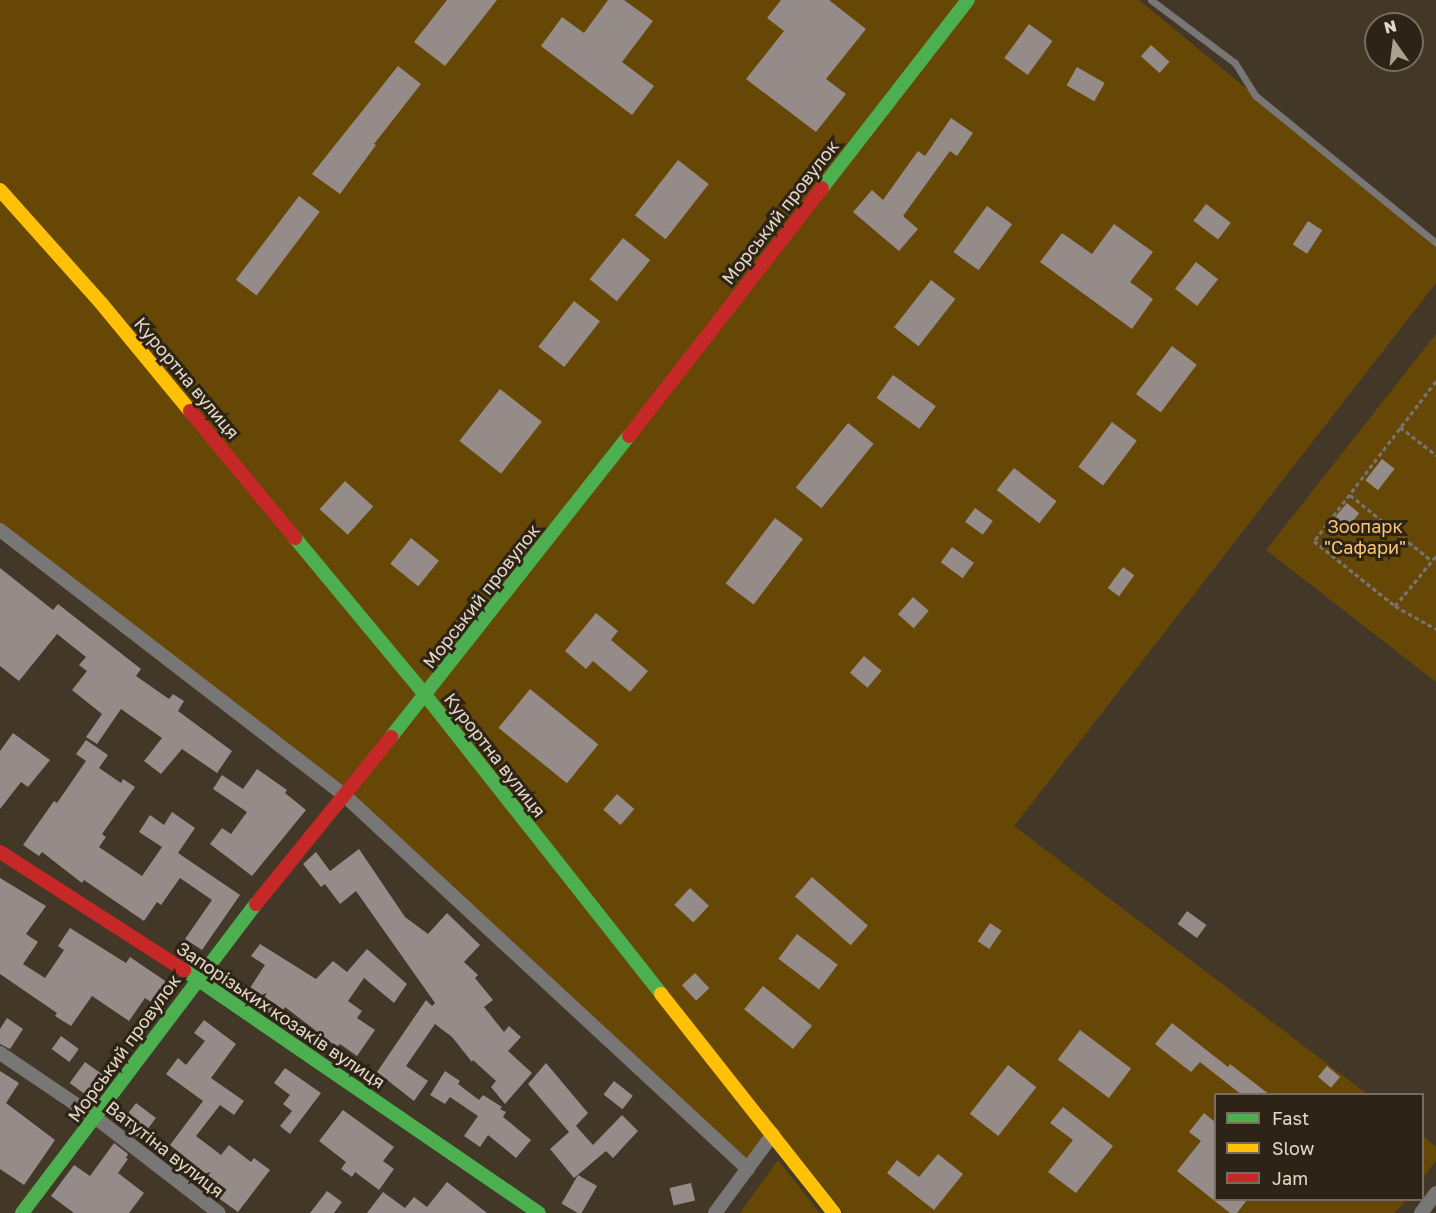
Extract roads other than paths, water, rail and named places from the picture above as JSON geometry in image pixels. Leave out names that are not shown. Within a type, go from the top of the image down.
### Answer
[{"type":"street","name":"Морський провулок","points":[[22,1213],[96,1118],[197,979],[343,794],[426,696],[968,0]]},
{"type":"street","name":"Курортна вулиця","points":[[0,190],[101,303],[426,696],[834,1213]]},
{"type":"street","points":[[0,530],[343,794],[748,1169]]},
{"type":"street","name":"Запорізьких козаків вулиця","points":[[0,852],[197,979],[539,1213]]},
{"type":"street","name":"Ватутіна вулиця","points":[[0,1053],[96,1118],[219,1213]]},
{"type":"street","points":[[715,1213],[773,1134]]},
{"type":"street","points":[[1421,1213],[1436,1193]]},
{"type":"lane","points":[[1150,0],[1235,63],[1256,96],[1436,243]]},
{"type":"park label","name":"Зоопарк \"Сафари\"","points":[[1365,537]]}]
